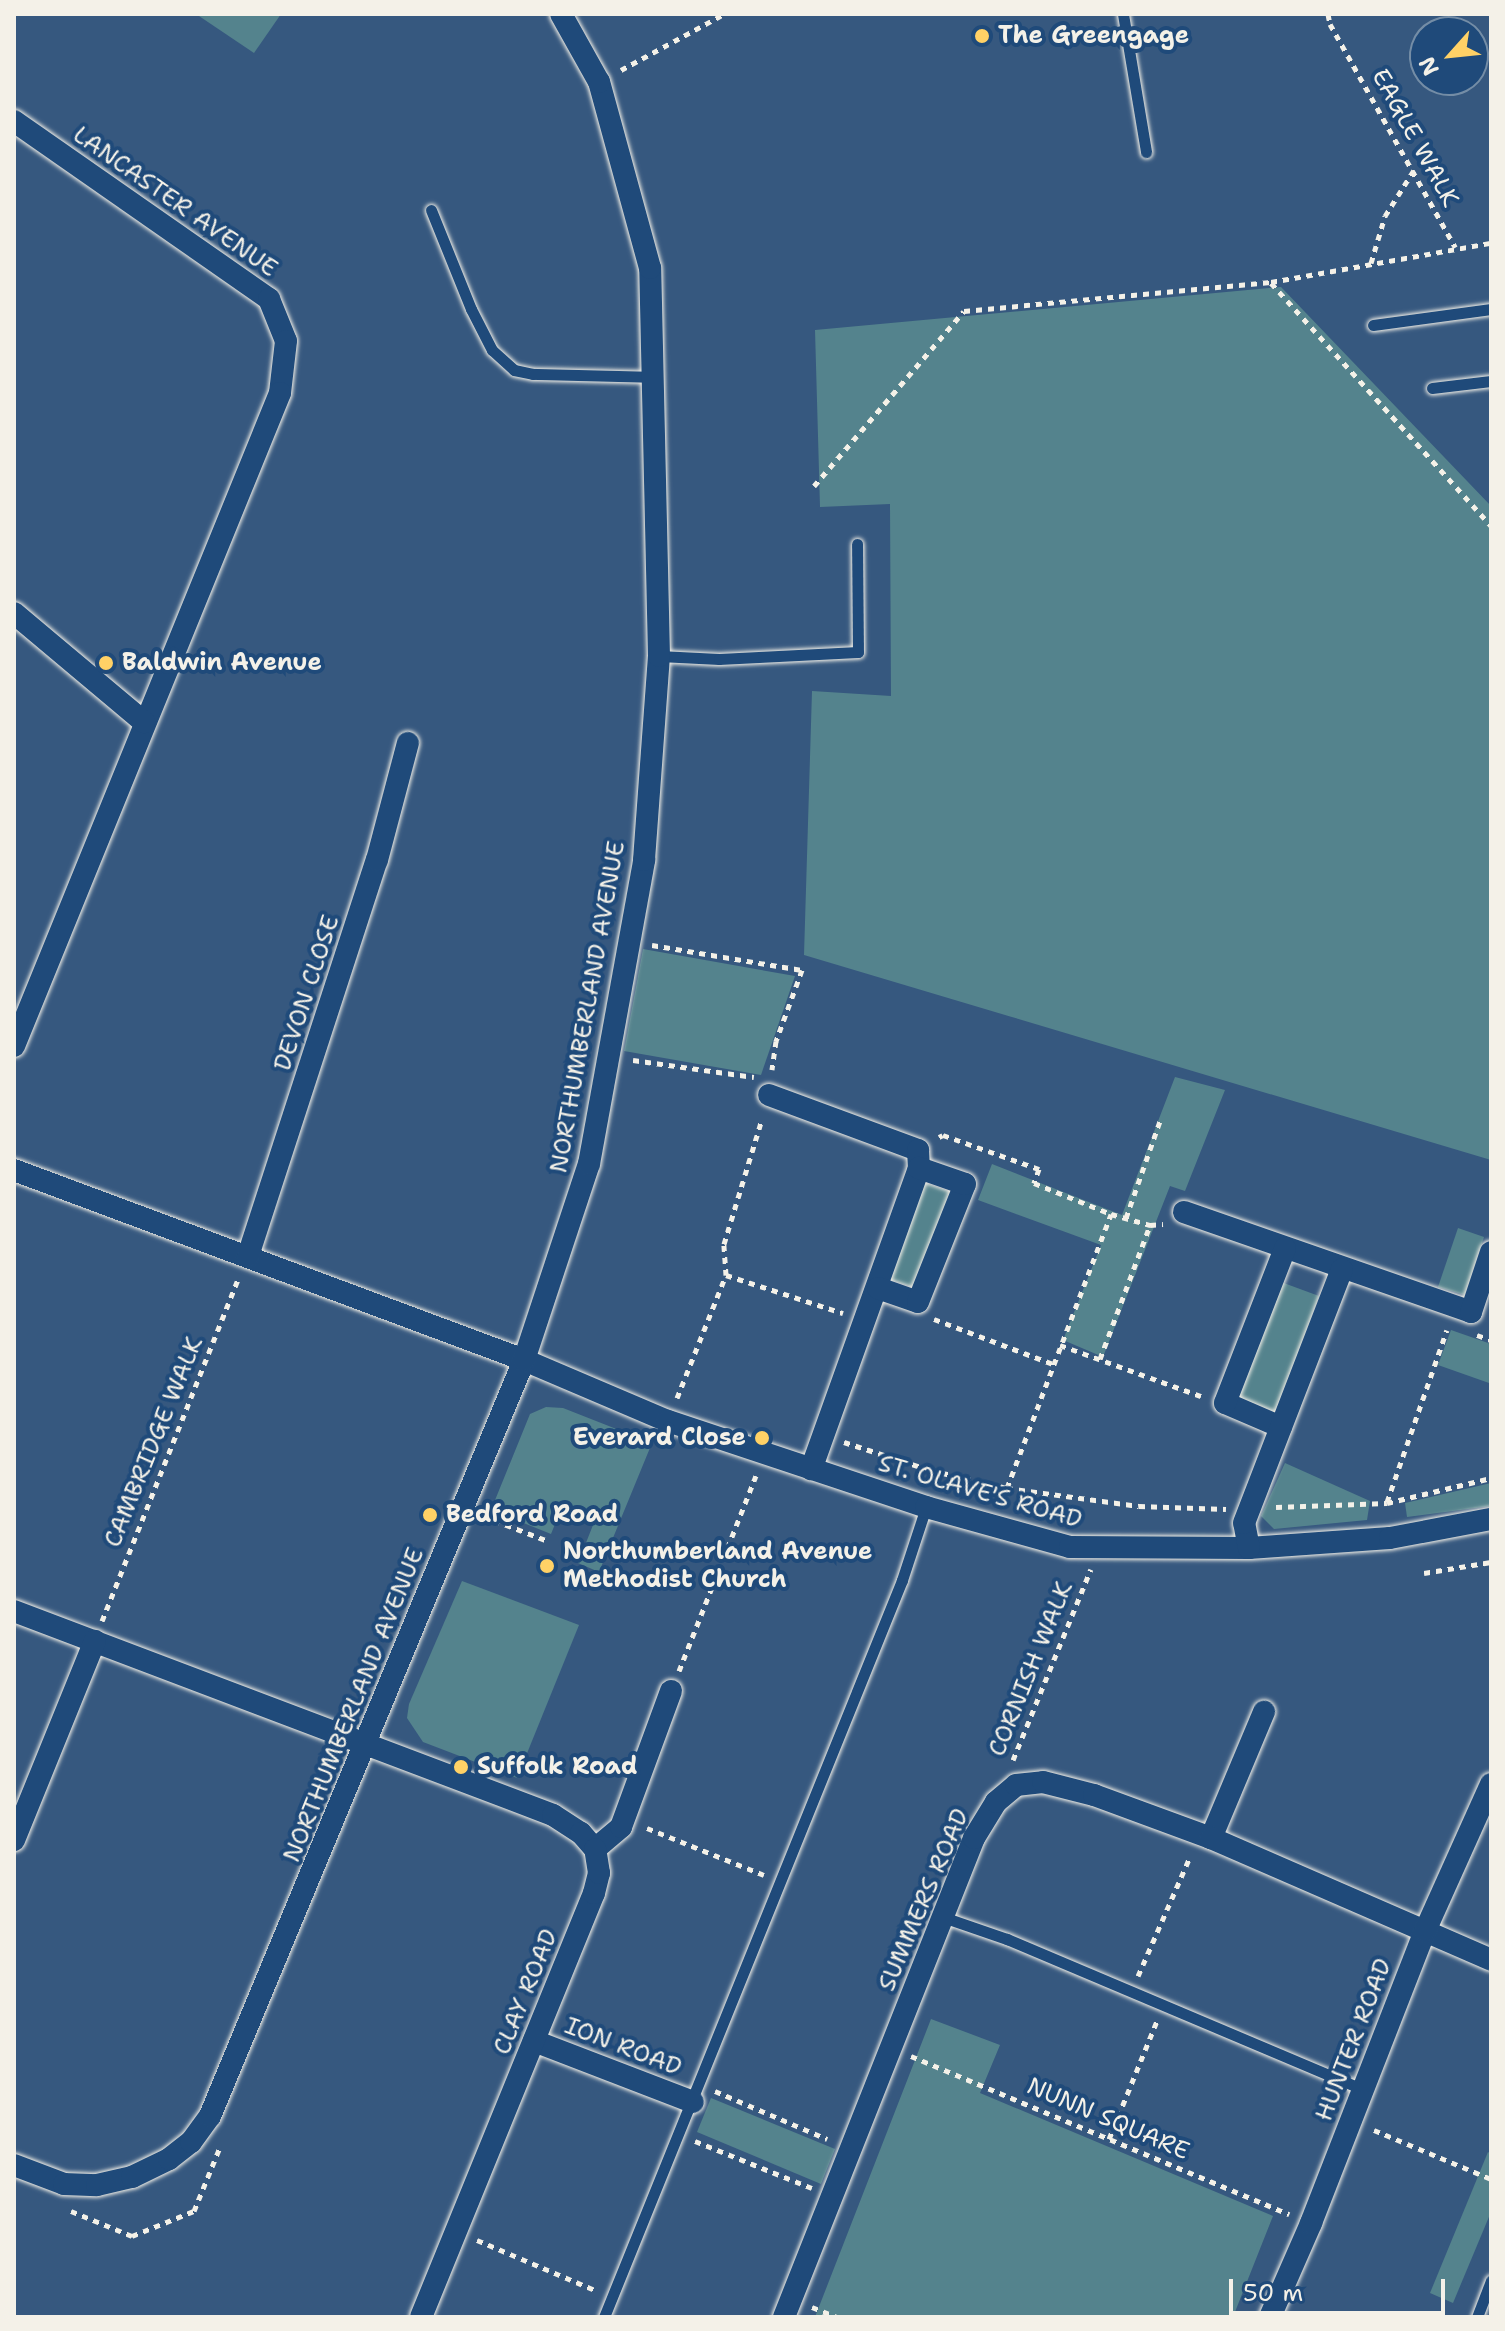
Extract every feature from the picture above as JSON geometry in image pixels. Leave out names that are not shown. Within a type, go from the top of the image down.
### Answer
[{"type":"street","name":"NORTHUMBERLAND AVENUE","points":[[14,2165],[64,2184],[97,2185],[132,2177],[169,2159],[191,2142],[210,2116],[524,1360],[589,1164],[644,860],[659,656],[653,377],[650,268],[599,82],[571,26],[561,14]]},
{"type":"street","name":"LANCASTER AVENUE","points":[[14,121],[269,299],[286,341],[280,393],[233,515],[144,722]]},
{"type":"street","points":[[14,613],[144,722],[14,1046]]},
{"type":"street","name":"DEVON CLOSE","points":[[248,1256],[377,860],[408,743]]},
{"type":"street","points":[[769,1095],[918,1159],[965,1184],[918,1302],[878,1288]]},
{"type":"street","points":[[811,1469],[878,1288],[918,1159]]},
{"type":"street","points":[[14,1170],[524,1360]]},
{"type":"street","points":[[1184,1212],[1471,1312],[1491,1252]]},
{"type":"street","points":[[1281,1427],[1225,1403],[1285,1248]]},
{"type":"street","points":[[1249,1548],[1244,1523],[1249,1508],[1342,1269]]},
{"type":"street","name":"ST. OLAVE'S ROAD","points":[[524,1360],[668,1421],[764,1454],[926,1507],[1070,1547],[1099,1550],[1249,1548],[1390,1538],[1491,1519]]},
{"type":"street","points":[[14,1611],[553,1815],[581,1833],[595,1849],[621,1827],[671,1691]]},
{"type":"street","points":[[14,1840],[95,1641]]},
{"type":"street","points":[[1205,1836],[1264,1712]]},
{"type":"street","name":"SUMMERS ROAD","points":[[784,2317],[974,1838],[996,1802],[1016,1785],[1043,1782],[1094,1795],[1205,1836],[1491,1960]]},
{"type":"street","name":"HUNTER ROAD","points":[[1270,2317],[1311,2223],[1425,1931],[1491,1784]]},
{"type":"street","name":"CLAY ROAD","points":[[421,2317],[594,1893],[599,1873],[595,1849]]},
{"type":"street","name":"ION ROAD","points":[[534,2041],[696,2094]]},
{"type":"lane","points":[[1123,14],[1146,152]]},
{"type":"lane","points":[[431,210],[471,309],[492,350],[514,370],[533,374],[653,377]]},
{"type":"lane","points":[[1373,325],[1491,309]]},
{"type":"lane","points":[[1432,388],[1491,381]]},
{"type":"lane","points":[[659,656],[719,659],[858,652],[857,544]]},
{"type":"lane","points":[[604,2317],[896,1594],[926,1507]]},
{"type":"lane","points":[[943,1917],[1007,1939],[1362,2089]]},
{"type":"lane","points":[[1477,2317],[1491,2281]]},
{"type":"path","points":[[599,82],[724,14]]},
{"type":"path","name":"EAGLE WALK","points":[[1328,14],[1330,24],[1415,169],[1455,247]]},
{"type":"path","points":[[1371,263],[1385,216],[1415,169]]},
{"type":"path","points":[[814,486],[964,311],[1271,282],[1491,243]]},
{"type":"path","points":[[1271,282],[1491,526]]},
{"type":"path","points":[[629,942],[802,970],[776,1041],[769,1095],[724,1244],[726,1275],[668,1421]]},
{"type":"path","points":[[609,1057],[758,1077],[769,1095]]},
{"type":"path","points":[[1126,1218],[1161,1118]]},
{"type":"path","points":[[918,1159],[943,1135],[1039,1169],[1034,1183],[1111,1214],[1150,1225],[1172,1222],[1184,1212]]},
{"type":"path","points":[[1007,1488],[1111,1214]]},
{"type":"path","points":[[1100,1359],[1150,1225]]},
{"type":"path","name":"CAMBRIDGE WALK","points":[[95,1641],[248,1256]]},
{"type":"path","points":[[726,1275],[866,1321]]},
{"type":"path","points":[[918,1302],[921,1314],[1053,1364]]},
{"type":"path","points":[[1387,1503],[1456,1306]]},
{"type":"path","points":[[1060,1345],[1225,1403]]},
{"type":"path","points":[[824,1435],[930,1470],[1007,1488],[1139,1506],[1201,1510],[1387,1503],[1491,1478]]},
{"type":"path","points":[[671,1691],[764,1454]]},
{"type":"path","points":[[463,1509],[548,1541]]},
{"type":"path","name":"CORNISH WALK","points":[[996,1802],[1099,1550]]},
{"type":"path","points":[[1424,1573],[1491,1562]]},
{"type":"path","points":[[624,1819],[780,1881]]},
{"type":"path","points":[[1131,1992],[1205,1836]]},
{"type":"path","points":[[1109,2139],[1164,2005]]},
{"type":"path","name":"NUNN SQUARE","points":[[891,2048],[1311,2223]]},
{"type":"path","name":"ION ROAD","points":[[696,2094],[850,2149]]},
{"type":"path","points":[[1351,2120],[1491,2179]]},
{"type":"path","points":[[65,2209],[132,2236],[194,2211],[226,2135]]},
{"type":"path","points":[[679,2135],[832,2196]]},
{"type":"path","points":[[457,2231],[612,2298]]},
{"type":"green space","points":[[196,14],[281,14],[254,53]]},
{"type":"green space","points":[[1281,287],[1491,506],[1491,1160],[804,955],[812,691],[891,696],[890,504],[820,507],[815,330]]},
{"type":"green space","points":[[643,949],[795,976],[761,1075],[624,1051]]},
{"type":"green space","points":[[1175,1077],[1225,1090],[1185,1191],[1170,1186],[1103,1357],[1063,1340],[1101,1245],[978,1200],[992,1164],[1122,1215]]},
{"type":"green space","points":[[925,1183],[951,1192],[915,1288],[889,1279]]},
{"type":"green space","points":[[1458,1228],[1484,1237],[1465,1295],[1438,1287]]},
{"type":"green space","points":[[1281,1282],[1319,1296],[1276,1414],[1237,1400]]},
{"type":"green space","points":[[1451,1330],[1491,1344],[1489,1383],[1438,1365]]},
{"type":"green space","points":[[546,1407],[563,1408],[652,1443],[599,1572],[578,1563],[593,1525],[560,1512],[551,1534],[491,1510],[530,1414]]},
{"type":"green space","points":[[1285,1463],[1370,1501],[1367,1520],[1274,1529],[1261,1516]]},
{"type":"green space","points":[[1491,1483],[1491,1506],[1407,1517],[1405,1503]]},
{"type":"green space","points":[[462,1581],[579,1625],[517,1778],[423,1742],[407,1718],[409,1704]]},
{"type":"green space","points":[[931,2019],[1000,2045],[980,2093],[1273,2216],[1233,2317],[815,2317]]},
{"type":"green space","points":[[711,2098],[835,2149],[821,2184],[697,2132]]},
{"type":"green space","points":[[1488,2152],[1491,2154],[1491,2212],[1453,2303],[1430,2293]]},
{"type":"place","name":"The Greengage","points":[[982,36]]},
{"type":"place","name":"Baldwin Avenue","points":[[106,663]]},
{"type":"place","name":"Everard Close","points":[[762,1438]]},
{"type":"place","name":"Bedford Road","points":[[430,1515]]},
{"type":"place","name":"Northumberland Avenue Methodist Church","points":[[547,1566]]},
{"type":"place","name":"Suffolk Road","points":[[461,1767]]}]
